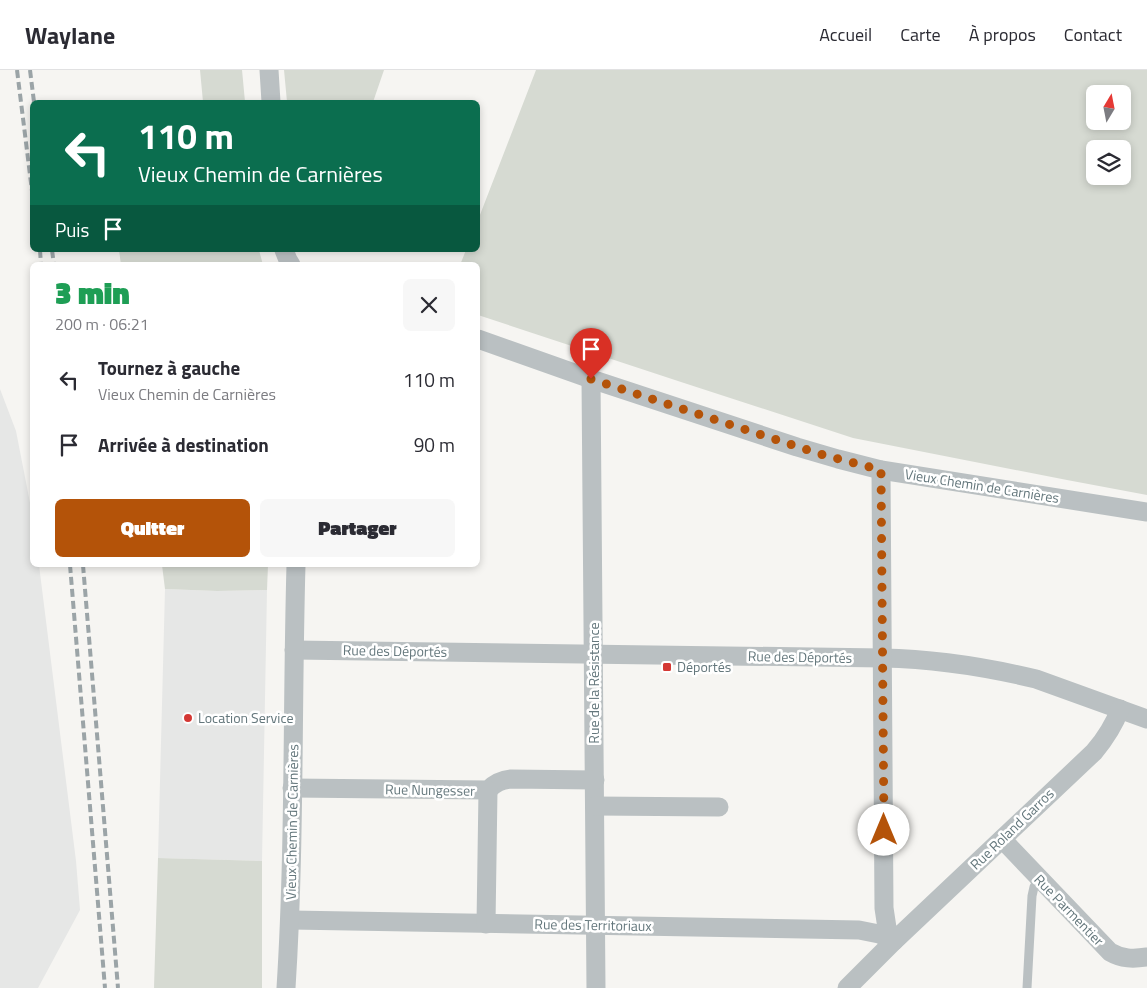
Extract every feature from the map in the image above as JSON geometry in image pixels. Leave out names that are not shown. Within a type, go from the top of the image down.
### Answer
[{"type":"street","points":[[269,70],[272,100]]},
{"type":"street","name":"Vieux Chemin de Carnières","points":[[480,340],[591,379],[820,454],[881,470],[1147,512]]},
{"type":"street","name":"Rue de la Résistance","points":[[591,379],[596,988]]},
{"type":"street","points":[[881,470],[884,908],[887,928],[894,941]]},
{"type":"street","name":"Vieux Chemin de Carnières","points":[[286,988],[291,920],[296,567]]},
{"type":"street","name":"Rue des Déportés","points":[[294,650],[883,658],[941,661],[1018,674],[1053,684],[1147,719]]},
{"type":"street","name":"Rue Roland Garros","points":[[847,988],[1099,746],[1113,725],[1120,709]]},
{"type":"street","name":"Rue Nungesser","points":[[292,788],[488,790],[501,780],[511,779],[595,780]]},
{"type":"street","points":[[486,924],[488,790]]},
{"type":"street","points":[[595,806],[718,807]]},
{"type":"street","name":"Rue Parmentier","points":[[1002,839],[1110,952],[1124,958],[1147,957]]},
{"type":"street","name":"Rue des Territoriaux","points":[[291,920],[859,930],[879,934],[894,941]]},
{"type":"lane","points":[[1027,988],[1032,896],[1034,887],[1039,879]]},
{"type":"shaded area","points":[[200,70],[242,70],[245,100],[203,100]]},
{"type":"shaded area","points":[[284,70],[384,70],[374,100],[287,100]]},
{"type":"shaded area","points":[[536,70],[1147,70],[1147,495],[853,438],[480,316],[480,262],[461,262],[465,252],[480,252],[480,215]]},
{"type":"shaded area","points":[[119,252],[260,252],[262,262],[121,262]]},
{"type":"shaded area","points":[[0,389],[16,431],[30,503],[30,567],[39,567],[76,861],[80,910],[38,988],[0,988]]},
{"type":"shaded area","points":[[162,567],[268,567],[267,590],[165,589]]},
{"type":"shaded area","points":[[165,589],[267,590],[262,861],[158,858]]},
{"type":"shaded area","points":[[158,858],[262,861],[262,988],[154,988]]},
{"type":"railway","points":[[17,70],[30,175]]},
{"type":"railway","points":[[30,70],[34,100]]},
{"type":"railway","points":[[40,252],[41,262]]},
{"type":"railway","points":[[52,252],[54,262]]},
{"type":"railway","points":[[70,567],[105,988]]},
{"type":"railway","points":[[83,567],[118,988]]},
{"type":"place","name":"Déportés","points":[[667,667]]},
{"type":"place","name":"Location Service","points":[[188,718]]},
{"type":"route","points":[[591,379],[820,454],[881,470],[884,830]]}]
